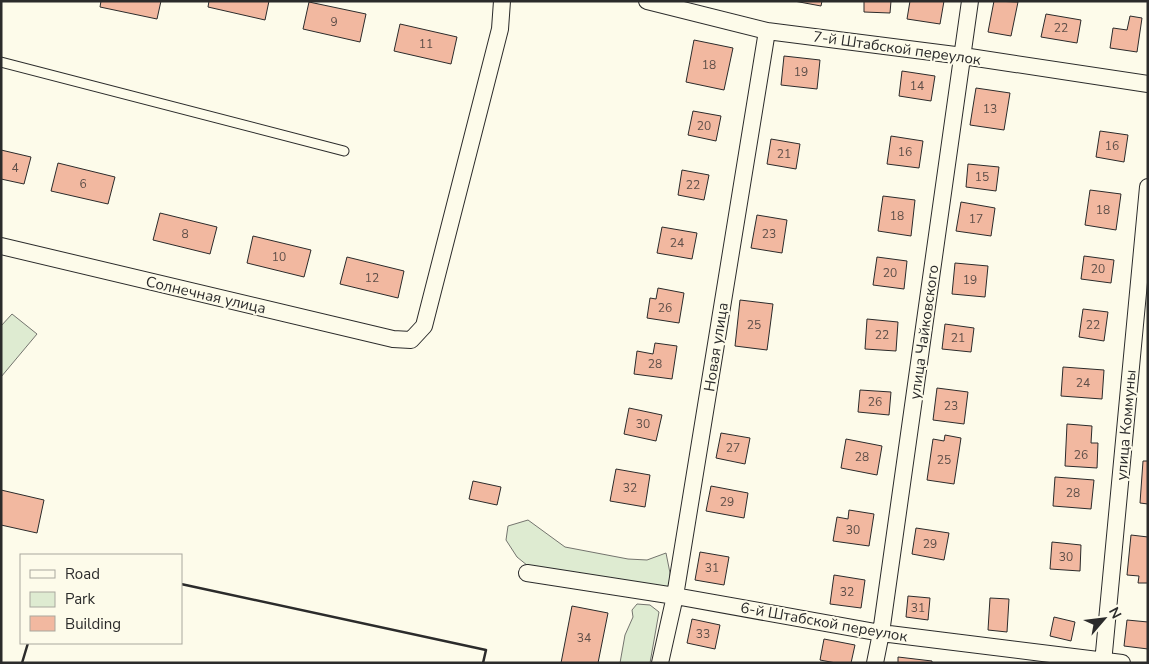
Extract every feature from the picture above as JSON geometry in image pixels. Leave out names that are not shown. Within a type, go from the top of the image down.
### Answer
[{"type":"street","name":"7-й Штабской переулок","points":[[647,1],[767,30],[963,56],[1148,84]]},
{"type":"street","name":"улица Чайковского","points":[[875,663],[881,633],[970,1]]},
{"type":"street","name":"Солнечная улица","points":[[1,246],[393,339],[412,340],[424,326],[500,30],[498,2]]},
{"type":"street","name":"Новая улица","points":[[660,663],[675,596],[767,30]]},
{"type":"street","name":"улица Коммуны","points":[[1104,661],[1148,187]]},
{"type":"street","name":"6-й Штабской переулок","points":[[527,573],[675,596],[881,633],[1122,663]]},
{"type":"lane","points":[[1,62],[344,151]]},
{"type":"green space","points":[[12,314],[37,334],[1,377],[1,326]]},
{"type":"green space","points":[[528,520],[565,547],[628,559],[647,560],[666,553],[670,573],[669,590],[533,570],[517,557],[506,540],[508,526]]},
{"type":"green space","points":[[637,604],[650,605],[659,612],[650,663],[620,663],[625,635],[633,617],[632,610]]},
{"type":"building","points":[[101,1],[161,1],[157,19],[100,7]]},
{"type":"building","points":[[209,1],[269,1],[265,20],[208,7]]},
{"type":"building","points":[[794,1],[822,1],[821,6]]},
{"type":"building","points":[[864,1],[891,1],[890,13],[864,12]]},
{"type":"building","points":[[910,1],[944,1],[940,24],[907,19]]},
{"type":"building","points":[[994,1],[1018,2],[1011,36],[988,32]]},
{"type":"building","points":[[309,2],[366,14],[360,42],[303,29]]},
{"type":"building","points":[[1046,14],[1081,20],[1077,43],[1041,37]]},
{"type":"building","points":[[1130,16],[1142,18],[1137,52],[1110,48],[1113,28],[1127,30]]},
{"type":"building","points":[[400,24],[457,37],[451,64],[394,51]]},
{"type":"building","points":[[694,40],[733,48],[724,90],[686,82]]},
{"type":"building","points":[[784,56],[820,60],[817,89],[781,85]]},
{"type":"building","points":[[902,71],[935,76],[931,101],[899,96]]},
{"type":"building","points":[[976,88],[1010,93],[1004,130],[970,125]]},
{"type":"building","points":[[693,111],[721,116],[716,141],[688,135]]},
{"type":"building","points":[[1100,131],[1128,135],[1124,162],[1096,157]]},
{"type":"building","points":[[891,136],[923,141],[919,168],[887,164]]},
{"type":"building","points":[[771,139],[800,144],[796,169],[767,164]]},
{"type":"building","points":[[1,150],[31,157],[24,184],[1,179]]},
{"type":"building","points":[[58,163],[115,177],[108,204],[51,191]]},
{"type":"building","points":[[968,164],[999,167],[996,191],[966,187]]},
{"type":"building","points":[[682,170],[709,175],[704,200],[678,195]]},
{"type":"building","points":[[1090,190],[1121,194],[1116,230],[1085,225]]},
{"type":"building","points":[[883,196],[915,200],[911,236],[878,231]]},
{"type":"building","points":[[961,202],[995,208],[991,236],[956,231]]},
{"type":"building","points":[[160,213],[217,227],[210,254],[153,240]]},
{"type":"building","points":[[757,215],[787,220],[782,253],[751,248]]},
{"type":"building","points":[[662,227],[697,233],[692,259],[657,253]]},
{"type":"building","points":[[253,236],[311,250],[304,277],[247,263]]},
{"type":"building","points":[[1084,256],[1114,260],[1111,283],[1081,279]]},
{"type":"building","points":[[347,257],[404,271],[398,298],[340,284]]},
{"type":"building","points":[[877,257],[907,261],[904,289],[873,285]]},
{"type":"building","points":[[955,263],[988,266],[985,297],[952,294]]},
{"type":"building","points":[[658,288],[684,293],[679,323],[647,318],[650,298],[656,299]]},
{"type":"building","points":[[740,300],[773,304],[767,350],[735,346]]},
{"type":"building","points":[[1083,309],[1108,312],[1104,341],[1079,337]]},
{"type":"building","points":[[867,319],[898,322],[896,351],[865,349]]},
{"type":"building","points":[[945,324],[974,328],[971,352],[942,349]]},
{"type":"building","points":[[655,343],[677,346],[672,379],[634,374],[637,351],[653,354]]},
{"type":"building","points":[[1063,367],[1104,370],[1102,399],[1061,396]]},
{"type":"building","points":[[937,388],[968,392],[964,424],[933,420]]},
{"type":"building","points":[[860,390],[891,392],[889,415],[858,412]]},
{"type":"building","points":[[629,408],[662,415],[656,441],[624,434]]},
{"type":"building","points":[[1067,424],[1092,426],[1091,443],[1098,443],[1097,468],[1065,466]]},
{"type":"building","points":[[721,433],[750,438],[745,464],[716,458]]},
{"type":"building","points":[[945,435],[961,438],[954,484],[927,480],[933,439],[944,441]]},
{"type":"building","points":[[846,439],[882,446],[877,475],[841,468]]},
{"type":"building","points":[[1143,461],[1148,461],[1148,504],[1140,503]]},
{"type":"building","points":[[616,469],[650,475],[645,507],[610,501]]},
{"type":"building","points":[[1055,477],[1094,480],[1091,509],[1053,506]]},
{"type":"building","points":[[473,481],[501,487],[497,505],[469,499]]},
{"type":"building","points":[[711,486],[748,493],[744,518],[706,511]]},
{"type":"building","points":[[1,490],[44,500],[37,533],[1,525]]},
{"type":"building","points":[[849,510],[874,514],[869,546],[833,541],[837,517],[848,519]]},
{"type":"building","points":[[916,528],[949,533],[944,560],[912,554]]},
{"type":"building","points":[[1131,535],[1148,537],[1148,583],[1138,583],[1139,576],[1127,575]]},
{"type":"building","points":[[1052,542],[1081,545],[1080,571],[1050,569]]},
{"type":"building","points":[[700,552],[729,557],[724,585],[695,580]]},
{"type":"building","points":[[834,575],[865,580],[861,608],[830,604]]},
{"type":"building","points":[[908,596],[930,598],[928,620],[906,617]]},
{"type":"building","points":[[990,598],[1009,599],[1007,632],[988,630]]},
{"type":"building","points":[[572,606],[608,613],[598,663],[561,663]]},
{"type":"building","points":[[1054,617],[1075,622],[1071,641],[1050,636]]},
{"type":"building","points":[[692,619],[720,625],[715,649],[687,643]]},
{"type":"building","points":[[1127,620],[1148,622],[1148,649],[1124,646]]},
{"type":"building","points":[[824,639],[855,645],[851,663],[820,660]]},
{"type":"building","points":[[898,657],[932,661],[932,663],[898,663]]},
{"type":"wall","points":[[182,584],[486,650],[483,663]]},
{"type":"wall","points":[[22,663],[28,644]]}]
